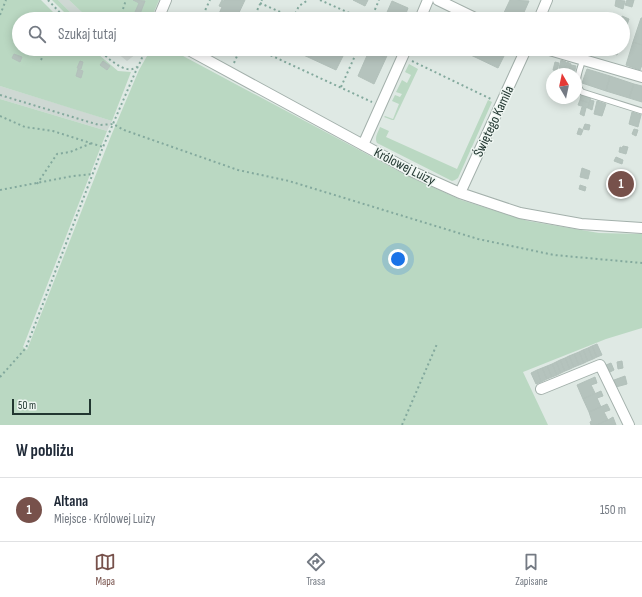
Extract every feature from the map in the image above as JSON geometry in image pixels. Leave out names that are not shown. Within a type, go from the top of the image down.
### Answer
[{"type":"street","points":[[161,12],[166,0]]},
{"type":"street","points":[[423,12],[428,0]]},
{"type":"street","points":[[438,0],[463,12]]},
{"type":"street","points":[[542,12],[547,0]]},
{"type":"street","name":"Królowej Luizy","points":[[199,56],[411,171],[460,193],[520,213],[581,224],[642,228]]},
{"type":"street","points":[[363,145],[404,56]]},
{"type":"street","name":"Świętego Kamila","points":[[460,193],[523,56]]},
{"type":"street","points":[[570,56],[642,77]]},
{"type":"street","points":[[541,389],[600,365],[629,425]]},
{"type":"lane","points":[[583,60],[577,83],[578,88],[582,92],[642,111]]},
{"type":"path","points":[[0,15],[6,0]]},
{"type":"path","points":[[48,0],[59,12]]},
{"type":"path","points":[[123,9],[126,0]]},
{"type":"path","points":[[204,12],[210,0]]},
{"type":"path","points":[[256,12],[262,0]]},
{"type":"path","points":[[296,12],[299,6],[308,0]]},
{"type":"path","points":[[320,0],[347,12]]},
{"type":"path","points":[[374,12],[379,0]]},
{"type":"path","points":[[260,3],[280,12]]},
{"type":"path","points":[[41,60],[43,56]]},
{"type":"path","points":[[106,56],[127,69],[133,69],[138,66]]},
{"type":"path","points":[[0,377],[26,348],[94,174],[103,147],[142,56]]},
{"type":"path","points":[[229,73],[237,56]]},
{"type":"path","points":[[272,56],[381,106]]},
{"type":"path","points":[[341,87],[355,56]]},
{"type":"path","points":[[411,56],[501,104]]},
{"type":"path","points":[[0,95],[99,125],[113,124],[124,130],[238,170],[289,181],[478,239],[554,255],[642,263]]},
{"type":"path","points":[[0,116],[24,127],[53,131],[103,147]]},
{"type":"path","points":[[37,184],[57,154],[70,152],[92,143]]},
{"type":"path","points":[[0,190],[73,176],[94,174]]},
{"type":"path","points":[[402,425],[437,344]]},
{"type":"shaded area","points":[[58,0],[69,0],[82,12],[70,12]]},
{"type":"shaded area","points":[[121,56],[133,56],[127,61]]},
{"type":"shaded area","points":[[0,86],[112,121],[107,131],[0,99]]},
{"type":"green space","points":[[0,0],[41,0],[53,12],[12,12],[12,56],[100,56],[118,71],[131,72],[112,121],[0,86]]},
{"type":"green space","points":[[52,0],[58,0],[70,12],[64,12]]},
{"type":"green space","points":[[69,0],[159,0],[154,12],[82,12]]},
{"type":"green space","points":[[147,56],[183,56],[406,175],[461,200],[528,221],[599,233],[642,234],[642,328],[606,339],[523,372],[548,425],[0,425],[0,99],[107,131],[23,347],[27,350],[111,136],[139,70]]},
{"type":"green space","points":[[409,64],[418,69],[394,120],[384,117],[393,119],[399,104],[392,101],[395,95],[400,97],[402,94],[396,92],[402,80],[407,83],[411,75],[405,72]]},
{"type":"green space","points":[[488,100],[492,102],[458,178],[455,180],[452,181],[377,143],[376,141],[380,127],[389,131],[386,137],[457,169]]},
{"type":"building","points":[[133,0],[145,1],[141,12],[135,12],[139,3]]},
{"type":"building","points":[[222,0],[245,0],[239,12],[220,12],[222,7],[219,6]]},
{"type":"building","points":[[353,0],[368,0],[365,6]]},
{"type":"building","points":[[510,0],[529,1],[524,12],[504,12]]},
{"type":"building","points":[[616,0],[625,1],[623,9],[615,6]]},
{"type":"building","points":[[627,0],[634,0],[632,7],[625,5]]},
{"type":"building","points":[[392,1],[408,8],[407,12],[387,12]]},
{"type":"building","points":[[642,18],[642,45],[633,42]]},
{"type":"building","points":[[633,42],[642,45],[642,65],[640,70],[626,65],[630,56]]},
{"type":"building","points":[[13,56],[22,57],[20,62],[12,58]]},
{"type":"building","points":[[311,56],[343,56],[336,70],[310,58]]},
{"type":"building","points":[[367,56],[381,56],[386,58],[374,84],[358,76]]},
{"type":"building","points":[[475,56],[504,56],[498,68]]},
{"type":"building","points":[[561,60],[566,62],[564,68],[559,68]]},
{"type":"building","points":[[80,61],[83,62],[81,69],[77,68]]},
{"type":"building","points":[[103,61],[110,66],[107,70],[100,65]]},
{"type":"building","points":[[555,62],[559,63],[558,68],[554,68]]},
{"type":"building","points":[[567,62],[571,64],[570,68],[565,68]]},
{"type":"building","points":[[571,65],[576,66],[576,68],[570,68]]},
{"type":"building","points":[[78,69],[83,71],[81,78],[76,76]]},
{"type":"building","points":[[587,69],[610,76],[606,91],[582,83]]},
{"type":"building","points":[[610,76],[634,84],[629,98],[606,91]]},
{"type":"building","points":[[634,84],[642,86],[642,102],[629,98]]},
{"type":"building","points":[[582,95],[591,98],[589,103],[582,101]]},
{"type":"building","points":[[590,100],[594,101],[592,110],[588,108]]},
{"type":"building","points":[[582,101],[589,103],[588,108],[578,105],[582,104]]},
{"type":"building","points":[[597,101],[606,104],[602,116],[594,114]]},
{"type":"building","points":[[582,107],[586,108],[584,116],[580,114]]},
{"type":"building","points":[[632,112],[641,115],[638,127],[629,124]]},
{"type":"building","points":[[585,124],[590,125],[589,130],[583,129]]},
{"type":"building","points":[[579,128],[583,130],[581,135],[577,134]]},
{"type":"building","points":[[634,129],[638,130],[636,136],[632,134]]},
{"type":"building","points":[[623,146],[628,147],[626,154],[619,152],[620,147],[622,148]]},
{"type":"building","points":[[616,157],[623,160],[622,164],[614,161]]},
{"type":"building","points":[[582,168],[590,171],[588,179],[580,177]]},
{"type":"building","points":[[618,180],[624,181],[623,188],[617,187]]},
{"type":"building","points":[[580,185],[586,187],[585,191],[579,189]]},
{"type":"building","points":[[597,344],[602,355],[597,357],[592,346]]},
{"type":"building","points":[[592,346],[597,357],[593,359],[588,348]]},
{"type":"building","points":[[588,348],[593,359],[588,361],[583,350]]},
{"type":"building","points":[[583,350],[588,361],[584,363],[579,352]]},
{"type":"building","points":[[579,352],[584,363],[579,365],[574,354]]},
{"type":"building","points":[[574,354],[579,365],[574,367],[569,356]]},
{"type":"building","points":[[569,356],[574,367],[570,369],[565,358]]},
{"type":"building","points":[[565,358],[570,369],[565,371],[560,360]]},
{"type":"building","points":[[560,360],[565,371],[561,373],[556,362]]},
{"type":"building","points":[[622,361],[623,368],[618,369],[617,362]]},
{"type":"building","points":[[556,362],[561,373],[557,375],[552,364]]},
{"type":"building","points":[[611,363],[614,370],[610,372],[606,365]]},
{"type":"building","points":[[552,364],[557,375],[552,377],[547,366]]},
{"type":"building","points":[[547,366],[552,377],[547,379],[542,368]]},
{"type":"building","points":[[542,368],[547,379],[541,382],[537,370]]},
{"type":"building","points":[[537,370],[541,382],[536,384],[531,373]]},
{"type":"building","points":[[625,376],[627,384],[616,387],[614,380]]},
{"type":"building","points":[[595,377],[597,383],[591,385],[595,393],[583,399],[577,385]]},
{"type":"building","points":[[601,391],[603,396],[597,398],[601,407],[589,412],[583,399]]},
{"type":"building","points":[[607,404],[610,410],[604,412],[608,420],[596,425],[591,425],[590,422],[592,421],[589,412]]},
{"type":"building","points":[[613,417],[616,425],[596,425],[608,420]]},
{"type":"place","name":"Altana","points":[[621,184]]}]
